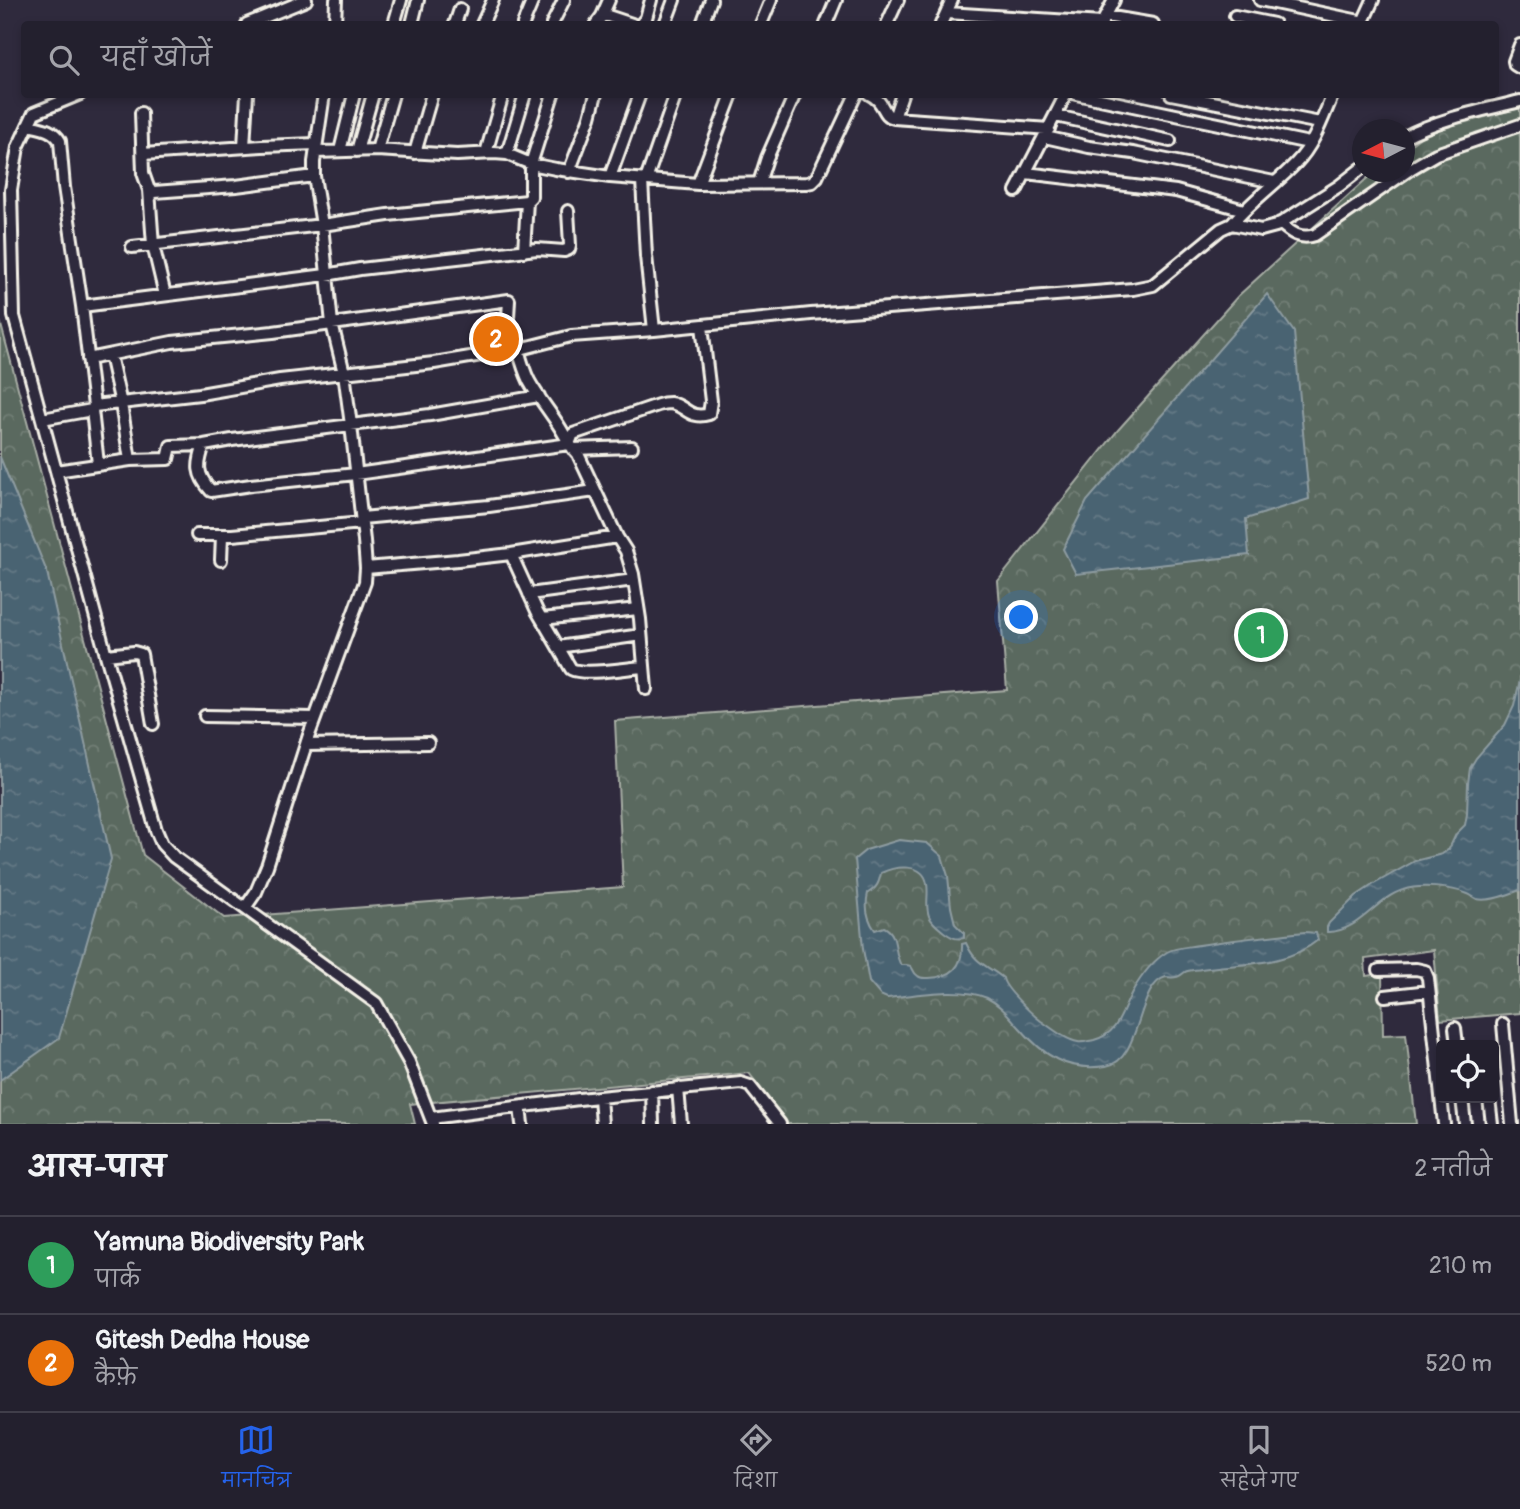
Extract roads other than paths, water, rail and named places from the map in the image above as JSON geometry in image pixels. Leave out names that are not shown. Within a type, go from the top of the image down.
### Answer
[{"type":"street","points":[[254,21],[306,0]]},
{"type":"street","points":[[335,21],[337,0]]},
{"type":"street","points":[[395,21],[401,0]]},
{"type":"street","points":[[413,21],[418,0]]},
{"type":"street","points":[[483,21],[493,0]]},
{"type":"street","points":[[524,21],[533,0]]},
{"type":"street","points":[[554,21],[564,0]]},
{"type":"street","points":[[599,20],[609,0]]},
{"type":"street","points":[[643,21],[651,0]]},
{"type":"street","points":[[666,21],[674,0]]},
{"type":"street","points":[[703,21],[711,0]]},
{"type":"street","points":[[762,21],[771,0]]},
{"type":"street","points":[[827,21],[836,0]]},
{"type":"street","points":[[888,21],[898,0]]},
{"type":"street","points":[[943,21],[952,0]]},
{"type":"street","points":[[947,13],[1103,21],[1114,0]]},
{"type":"street","points":[[1260,0],[1354,21]]},
{"type":"street","points":[[1364,21],[1373,0]]},
{"type":"street","points":[[456,21],[460,9]]},
{"type":"street","points":[[599,20],[608,16],[623,21]]},
{"type":"street","points":[[1235,16],[1259,21]]},
{"type":"street","points":[[1520,45],[1514,61],[1520,68]]},
{"type":"street","points":[[70,98],[34,113],[18,147],[11,190],[14,316],[106,655],[156,830],[163,844],[174,857],[376,1003],[409,1062],[432,1121],[600,1097],[722,1084],[746,1084],[780,1124]]},
{"type":"street","points":[[244,147],[247,98]]},
{"type":"street","points":[[245,908],[257,892],[268,866],[315,718],[365,582],[362,520],[351,425],[344,373],[332,324],[314,176],[323,98]]},
{"type":"street","points":[[340,151],[353,98]]},
{"type":"street","points":[[357,151],[372,98]]},
{"type":"street","points":[[377,150],[392,98]]},
{"type":"street","points":[[415,153],[431,98]]},
{"type":"street","points":[[486,153],[502,98]]},
{"type":"street","points":[[507,154],[524,98]]},
{"type":"street","points":[[524,251],[527,201],[531,197],[531,164],[551,98]]},
{"type":"street","points":[[569,172],[595,98]]},
{"type":"street","points":[[610,177],[639,98]]},
{"type":"street","points":[[654,331],[646,257],[644,180],[675,98]]},
{"type":"street","points":[[698,184],[731,98]]},
{"type":"street","points":[[760,183],[767,158],[793,98]]},
{"type":"street","points":[[143,154],[244,147],[457,155],[486,153],[507,154],[531,164],[610,177],[698,184],[807,183],[817,177],[827,160],[854,98]]},
{"type":"street","points":[[875,98],[889,117],[1047,133],[1089,147],[1133,153],[1274,182]]},
{"type":"street","points":[[894,118],[901,98]]},
{"type":"street","points":[[1016,191],[1064,98]]},
{"type":"street","points":[[1095,98],[1309,144]]},
{"type":"street","points":[[1192,98],[1320,123]]},
{"type":"street","points":[[41,418],[281,380],[434,363],[512,350],[571,336],[654,331],[811,314],[1133,289],[1153,285],[1221,229],[1232,224],[1298,161],[1331,98]]},
{"type":"street","points":[[1415,131],[1446,120],[1520,101]]},
{"type":"street","points":[[141,113],[143,173],[149,190],[153,245],[165,295]]},
{"type":"street","points":[[1056,116],[1170,141]]},
{"type":"street","points":[[28,125],[48,129],[60,141],[64,187],[82,306],[98,464]]},
{"type":"street","points":[[1280,223],[1296,236],[1306,238],[1315,235],[1436,154],[1520,125]]},
{"type":"street","points":[[1026,173],[1176,191],[1244,210]]},
{"type":"street","points":[[149,190],[192,190],[314,176]]},
{"type":"street","points":[[1232,224],[1261,230],[1280,223],[1352,176]]},
{"type":"street","points":[[132,247],[388,215],[527,201]]},
{"type":"street","points":[[82,306],[360,269],[537,249],[564,251],[569,249],[568,211]]},
{"type":"street","points":[[88,359],[172,342],[509,300],[512,350],[578,454],[626,551],[634,580],[646,689]]},
{"type":"street","points":[[571,446],[573,434],[582,429],[658,405],[674,404],[692,415],[709,414],[711,401],[702,326]]},
{"type":"street","points":[[110,355],[130,460]]},
{"type":"street","points":[[56,471],[130,460],[168,459],[170,446],[429,415],[539,396]]},
{"type":"street","points":[[204,444],[198,462],[201,479],[211,491],[571,446],[632,447]]},
{"type":"street","points":[[197,535],[222,535],[489,506],[595,491]]},
{"type":"street","points":[[221,560],[222,535]]},
{"type":"street","points":[[366,568],[511,554],[617,537]]},
{"type":"street","points":[[511,554],[542,619],[571,669],[575,672],[644,667]]},
{"type":"street","points":[[529,594],[634,580]]},
{"type":"street","points":[[542,619],[638,608]]},
{"type":"street","points":[[558,647],[641,635]]},
{"type":"street","points":[[106,655],[134,652],[141,654],[153,723]]},
{"type":"street","points":[[205,716],[315,718]]},
{"type":"street","points":[[306,745],[428,743]]},
{"type":"street","points":[[1379,970],[1425,971],[1444,1124]]},
{"type":"street","points":[[1385,996],[1429,991]]},
{"type":"street","points":[[1503,1024],[1506,1060],[1514,1084],[1513,1124]]},
{"type":"street","points":[[1455,1028],[1456,1040]]},
{"type":"street","points":[[1506,1060],[1520,1059]]},
{"type":"street","points":[[678,1088],[681,1124]]},
{"type":"street","points":[[652,1091],[653,1124]]},
{"type":"street","points":[[600,1097],[602,1124]]},
{"type":"street","points":[[1463,1103],[1465,1124]]},
{"type":"street","points":[[1490,1103],[1492,1124]]},
{"type":"street","points":[[520,1107],[522,1124]]},
{"type":"water","points":[[1267,294],[1294,332],[1309,499],[1246,519],[1249,555],[1076,574],[1063,549],[1087,501]]},
{"type":"water","points":[[0,457],[47,572],[111,859],[59,1038],[0,1080]]},
{"type":"water","points":[[1520,680],[1520,890],[1482,900],[1444,888],[1410,888],[1393,894],[1348,927],[1327,932],[1329,923],[1356,896],[1415,861],[1442,854],[1449,849],[1456,834],[1465,825],[1470,768],[1505,725],[1514,706]]},
{"type":"water","points":[[899,840],[927,843],[942,856],[948,876],[955,924],[964,933],[964,938],[953,938],[932,921],[927,908],[927,884],[921,872],[901,868],[881,873],[877,885],[868,893],[867,912],[875,930],[884,927],[892,934],[901,965],[911,966],[915,974],[922,978],[944,976],[958,965],[962,944],[966,943],[978,960],[1003,978],[1013,994],[1037,1018],[1073,1041],[1094,1040],[1109,1032],[1143,976],[1156,960],[1171,950],[1305,932],[1316,933],[1318,940],[1305,949],[1277,959],[1191,970],[1177,977],[1166,977],[1156,983],[1149,994],[1133,1038],[1118,1061],[1106,1066],[1092,1067],[1067,1064],[1037,1046],[1004,1011],[987,998],[976,994],[951,992],[887,998],[880,995],[869,982],[863,949],[855,859],[866,850]]},
{"type":"place","name":"Gitesh Dedha House","points":[[496,339]]},
{"type":"place","name":"Yamuna Biodiversity Park","points":[[1261,635]]}]
